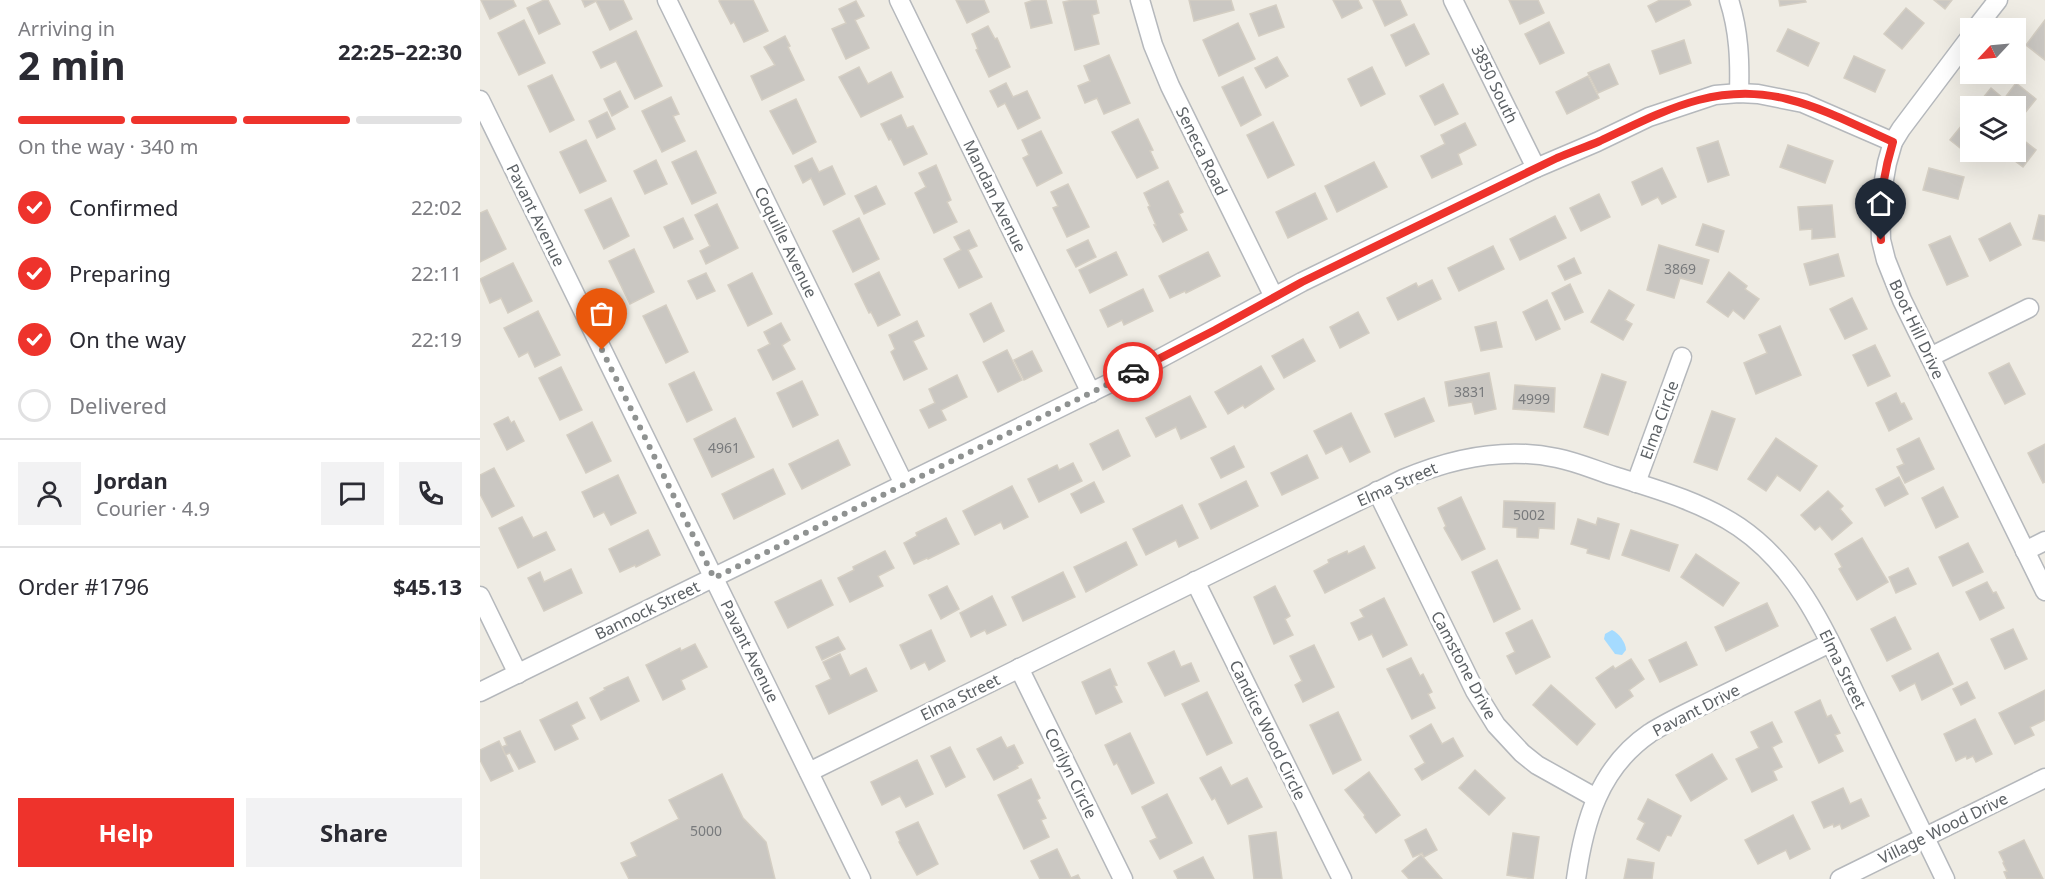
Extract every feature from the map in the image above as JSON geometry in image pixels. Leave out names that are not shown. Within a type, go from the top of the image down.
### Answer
[{"type":"street","name":"Coquille Avenue","points":[[667,0],[904,484]]},
{"type":"street","name":"Mandan Avenue","points":[[899,0],[1091,393]]},
{"type":"street","name":"Seneca Road","points":[[1140,0],[1153,45],[1170,86],[1274,297]]},
{"type":"street","name":"3850 South","points":[[1453,0],[1536,168]]},
{"type":"street","points":[[1729,0],[1739,50],[1739,93]]},
{"type":"street","points":[[1984,18],[1998,0]]},
{"type":"street","name":"Boot Hill Drive","points":[[1960,50],[1893,142],[1880,202],[1881,240],[1893,280],[2045,591]]},
{"type":"street","name":"Bannock Street","points":[[480,692],[1091,393],[1215,330],[1274,297],[1536,168],[1675,107],[1715,95],[1739,93],[1773,96],[1803,104],[1893,142]]},
{"type":"street","name":"Pavant Avenue","points":[[480,100],[861,879]]},
{"type":"street","points":[[1930,357],[2029,308]]},
{"type":"street","name":"Elma Circle","points":[[1636,483],[1682,357]]},
{"type":"street","name":"Elma Street","points":[[809,772],[1418,472],[1449,462],[1503,454],[1559,459],[1701,506],[1740,527],[1786,569],[1816,614],[1946,879]]},
{"type":"street","name":"Camstone Drive","points":[[1377,491],[1475,691],[1496,725],[1515,747],[1537,765],[1596,798]]},
{"type":"street","points":[[2025,551],[2045,541]]},
{"type":"street","name":"Candice Wood Circle","points":[[1195,581],[1342,879]]},
{"type":"street","points":[[480,597],[518,674]]},
{"type":"street","name":"Pavant Drive","points":[[1576,879],[1586,824],[1596,798],[1623,758],[1648,735],[1674,719],[1830,643]]},
{"type":"street","name":"Corilyn Circle","points":[[1019,668],[1123,879]]},
{"type":"street","name":"Village Wood Drive","points":[[1840,879],[2045,778]]},
{"type":"water","points":[[1612,630],[1625,644],[1626,650],[1622,655],[1615,654],[1604,639],[1605,634]]},
{"type":"building","points":[[481,0],[513,0],[516,6],[490,19]]},
{"type":"building","points":[[548,0],[560,24],[539,34],[527,8]]},
{"type":"building","points":[[582,0],[623,0],[632,19],[610,30],[596,1],[585,7]]},
{"type":"building","points":[[753,0],[768,31],[744,42],[734,22],[731,24],[719,1]]},
{"type":"building","points":[[956,0],[984,0],[989,12],[967,23]]},
{"type":"building","points":[[1046,0],[1052,23],[1031,28],[1025,3]]},
{"type":"building","points":[[1096,0],[1099,13],[1092,15],[1099,44],[1075,50],[1063,2]]},
{"type":"building","points":[[1189,0],[1231,0],[1234,10],[1194,21]]},
{"type":"building","points":[[1333,0],[1358,0],[1362,8],[1342,18]]},
{"type":"building","points":[[1373,0],[1400,0],[1407,15],[1385,26]]},
{"type":"building","points":[[1509,0],[1538,0],[1544,13],[1520,24]]},
{"type":"building","points":[[1660,0],[1689,0],[1691,5],[1656,22],[1648,6]]},
{"type":"building","points":[[1779,0],[1805,0],[1806,2],[1780,6]]},
{"type":"building","points":[[1934,0],[1952,0],[1945,9]]},
{"type":"building","points":[[856,1],[864,16],[855,20],[869,48],[846,59],[832,29],[846,23],[839,9]]},
{"type":"building","points":[[1276,5],[1284,27],[1259,36],[1250,14]]},
{"type":"building","points":[[1906,8],[1924,23],[1902,49],[1884,34]]},
{"type":"building","points":[[524,20],[545,63],[519,75],[498,33]]},
{"type":"building","points":[[2045,20],[2045,60],[2026,45]]},
{"type":"building","points":[[1549,22],[1564,53],[1540,64],[1525,34]]},
{"type":"building","points":[[1238,23],[1255,59],[1219,76],[1203,40]]},
{"type":"building","points":[[1414,24],[1429,54],[1406,66],[1391,35]]},
{"type":"building","points":[[988,26],[995,39],[997,38],[1010,67],[989,77],[976,50],[978,49],[972,34]]},
{"type":"building","points":[[1788,29],[1819,43],[1808,66],[1777,51]]},
{"type":"building","points":[[636,31],[662,86],[635,99],[616,61],[601,68],[593,52]]},
{"type":"building","points":[[785,36],[804,80],[762,100],[751,76],[775,65],[764,47]]},
{"type":"building","points":[[1684,40],[1691,63],[1660,74],[1652,51]]},
{"type":"building","points":[[1109,55],[1130,103],[1104,114],[1097,98],[1085,103],[1078,86],[1090,81],[1084,66]]},
{"type":"building","points":[[1854,56],[1885,70],[1875,92],[1844,78]]},
{"type":"building","points":[[1277,57],[1288,76],[1266,88],[1255,68]]},
{"type":"building","points":[[1609,64],[1618,84],[1598,93],[1588,73]]},
{"type":"building","points":[[859,67],[868,84],[891,72],[903,97],[861,117],[839,77]]},
{"type":"building","points":[[1372,67],[1385,94],[1361,106],[1348,79]]},
{"type":"building","points":[[552,75],[574,120],[550,132],[528,86]]},
{"type":"building","points":[[1588,76],[1599,98],[1567,114],[1556,92]]},
{"type":"building","points":[[1243,77],[1261,115],[1241,126],[1222,87]]},
{"type":"building","points":[[1006,83],[1013,97],[1027,91],[1040,118],[1018,129],[1005,103],[998,107],[990,91]]},
{"type":"building","points":[[1443,84],[1458,114],[1435,125],[1420,96]]},
{"type":"building","points":[[2017,84],[2036,99],[2026,112],[2026,96],[2006,96]]},
{"type":"building","points":[[1991,88],[2000,96],[1984,96]]},
{"type":"building","points":[[620,91],[628,107],[612,116],[604,99]]},
{"type":"building","points":[[671,97],[679,114],[673,116],[685,141],[662,152],[642,111]]},
{"type":"building","points":[[796,99],[816,142],[793,154],[770,111]]},
{"type":"building","points":[[607,112],[615,129],[597,138],[589,121]]},
{"type":"building","points":[[901,115],[907,128],[913,126],[927,154],[904,165],[881,124]]},
{"type":"building","points":[[1138,119],[1153,150],[1150,151],[1158,168],[1137,178],[1112,132]]},
{"type":"building","points":[[1273,122],[1294,165],[1268,178],[1247,135]]},
{"type":"building","points":[[1465,123],[1476,145],[1458,154],[1462,164],[1432,178],[1421,156],[1445,144],[1441,135]]},
{"type":"building","points":[[1960,128],[1960,148],[1950,140]]},
{"type":"building","points":[[1041,131],[1062,173],[1037,186],[1023,158],[1029,155],[1022,140]]},
{"type":"building","points":[[586,140],[606,181],[580,193],[560,152]]},
{"type":"building","points":[[1718,141],[1729,175],[1708,182],[1697,148]]},
{"type":"building","points":[[2026,142],[2036,150],[2023,167],[2016,162],[2026,162]]},
{"type":"building","points":[[1788,145],[1833,161],[1825,183],[1780,167]]},
{"type":"building","points":[[696,151],[716,193],[692,204],[672,162]]},
{"type":"building","points":[[812,158],[819,172],[832,166],[845,194],[824,205],[811,178],[803,183],[795,166]]},
{"type":"building","points":[[656,160],[667,184],[645,194],[634,171]]},
{"type":"building","points":[[1374,162],[1387,187],[1337,212],[1325,186]]},
{"type":"building","points":[[936,165],[951,200],[947,202],[957,222],[934,233],[915,193],[926,187],[919,173]]},
{"type":"building","points":[[1662,168],[1676,197],[1662,204],[1658,197],[1642,205],[1632,182]]},
{"type":"building","points":[[1929,168],[1964,177],[1958,199],[1923,190]]},
{"type":"building","points":[[1168,181],[1183,212],[1179,214],[1187,230],[1163,242],[1154,225],[1156,225],[1144,193]]},
{"type":"building","points":[[1068,184],[1089,227],[1067,237],[1053,208],[1058,206],[1051,192]]},
{"type":"building","points":[[876,186],[885,204],[864,214],[855,196]]},
{"type":"building","points":[[1315,193],[1327,219],[1288,238],[1276,212]]},
{"type":"building","points":[[1599,194],[1610,217],[1581,231],[1570,208]]},
{"type":"building","points":[[611,198],[629,236],[604,249],[585,210]]},
{"type":"building","points":[[717,204],[738,248],[706,264],[700,251],[710,246],[695,215]]},
{"type":"building","points":[[1832,205],[1835,237],[1812,239],[1812,229],[1800,230],[1798,207]]},
{"type":"building","points":[[487,210],[506,249],[480,262],[480,213]]},
{"type":"building","points":[[2039,215],[2045,216],[2045,241],[2033,239]]},
{"type":"building","points":[[1555,216],[1566,238],[1520,260],[1510,239]]},
{"type":"building","points":[[683,218],[693,239],[674,248],[664,227]]},
{"type":"building","points":[[859,218],[879,259],[853,272],[833,231]]},
{"type":"building","points":[[2010,223],[2021,245],[1990,261],[1979,239]]},
{"type":"building","points":[[1703,224],[1724,231],[1718,252],[1696,245]]},
{"type":"building","points":[[969,230],[977,246],[968,250],[982,277],[959,288],[944,259],[961,250],[954,237]]},
{"type":"building","points":[[1950,236],[1968,276],[1947,285],[1929,245]]},
{"type":"building","points":[[1088,240],[1096,257],[1076,267],[1067,250]]},
{"type":"building","points":[[1659,245],[1709,260],[1702,284],[1680,278],[1674,298],[1647,290]]},
{"type":"building","points":[[1493,246],[1504,269],[1459,291],[1448,268]]},
{"type":"building","points":[[634,249],[654,292],[630,304],[609,261]]},
{"type":"building","points":[[1116,252],[1127,275],[1090,293],[1079,270]]},
{"type":"building","points":[[1208,252],[1220,276],[1186,293],[1185,291],[1170,298],[1159,276]]},
{"type":"building","points":[[1838,254],[1844,276],[1810,285],[1804,264]]},
{"type":"building","points":[[1574,258],[1581,273],[1565,280],[1558,266]]},
{"type":"building","points":[[513,263],[532,301],[508,313],[501,298],[490,303],[480,279]]},
{"type":"building","points":[[879,272],[900,315],[878,326],[855,284]]},
{"type":"building","points":[[1729,272],[1747,286],[1745,289],[1759,299],[1744,319],[1733,310],[1728,317],[1707,302]]},
{"type":"building","points":[[706,273],[715,291],[697,299],[688,281]]},
{"type":"building","points":[[752,273],[772,314],[748,326],[728,285]]},
{"type":"building","points":[[1432,280],[1441,299],[1398,320],[1387,298],[1416,283],[1418,287]]},
{"type":"building","points":[[1570,284],[1583,312],[1565,320],[1552,293]]},
{"type":"building","points":[[1143,289],[1153,311],[1124,325],[1122,320],[1108,327],[1100,310]]},
{"type":"building","points":[[1609,290],[1634,305],[1625,320],[1632,324],[1623,340],[1591,322]]},
{"type":"building","points":[[1852,298],[1867,329],[1845,339],[1830,309]]},
{"type":"building","points":[[1547,300],[1560,329],[1536,340],[1523,312]]},
{"type":"building","points":[[991,303],[1004,331],[984,342],[970,314]]},
{"type":"building","points":[[666,305],[688,352],[666,363],[643,316]]},
{"type":"building","points":[[538,311],[560,355],[535,367],[528,352],[519,357],[504,328]]},
{"type":"building","points":[[1358,312],[1369,333],[1340,348],[1330,327]]},
{"type":"building","points":[[917,321],[924,336],[913,341],[927,369],[904,380],[891,352],[895,349],[889,335]]},
{"type":"building","points":[[1496,322],[1502,347],[1481,351],[1475,327]]},
{"type":"building","points":[[781,323],[790,340],[782,345],[795,369],[773,380],[758,350],[770,344],[764,332]]},
{"type":"building","points":[[1780,326],[1801,375],[1756,394],[1744,363],[1767,353],[1759,335]]},
{"type":"building","points":[[1303,339],[1315,361],[1284,378],[1272,356]]},
{"type":"building","points":[[1875,345],[1890,376],[1868,386],[1853,355]]},
{"type":"building","points":[[1007,350],[1022,380],[998,392],[983,362]]},
{"type":"building","points":[[1032,351],[1042,371],[1024,380],[1014,360]]},
{"type":"building","points":[[2009,363],[2025,394],[2005,404],[1989,373]]},
{"type":"building","points":[[1261,366],[1274,389],[1245,408],[1243,405],[1228,414],[1215,392]]},
{"type":"building","points":[[561,367],[582,410],[560,420],[539,378]]},
{"type":"building","points":[[694,372],[712,410],[687,422],[669,384]]},
{"type":"building","points":[[1489,373],[1496,409],[1475,414],[1472,402],[1449,406],[1445,382]]},
{"type":"building","points":[[1602,374],[1626,382],[1608,435],[1584,427]]},
{"type":"building","points":[[957,375],[967,397],[941,410],[946,420],[929,428],[920,410],[935,403],[929,389]]},
{"type":"building","points":[[802,381],[818,415],[793,427],[777,393]]},
{"type":"building","points":[[1515,385],[1555,388],[1554,412],[1513,409]]},
{"type":"building","points":[[1896,393],[1912,419],[1889,431],[1876,403]]},
{"type":"building","points":[[1190,396],[1206,427],[1181,439],[1176,427],[1156,437],[1146,418]]},
{"type":"building","points":[[1424,398],[1434,421],[1395,437],[1385,414]]},
{"type":"building","points":[[1712,411],[1735,419],[1717,470],[1694,462]]},
{"type":"building","points":[[1351,413],[1370,452],[1350,462],[1342,446],[1326,454],[1314,431]]},
{"type":"building","points":[[508,417],[511,423],[514,421],[524,441],[507,450],[494,424]]},
{"type":"building","points":[[735,418],[754,457],[712,477],[694,439]]},
{"type":"building","points":[[592,422],[611,461],[586,473],[567,435]]},
{"type":"building","points":[[1118,430],[1130,456],[1103,470],[1090,444]]},
{"type":"building","points":[[1776,438],[1817,466],[1800,491],[1777,475],[1766,491],[1748,479]]},
{"type":"building","points":[[1919,438],[1934,469],[1905,483],[1897,467],[1904,464],[1897,449]]},
{"type":"building","points":[[838,440],[850,465],[802,489],[789,464]]},
{"type":"building","points":[[2045,444],[2045,482],[2043,483],[2028,453]]},
{"type":"building","points":[[1234,446],[1244,467],[1221,478],[1211,458]]},
{"type":"building","points":[[1307,455],[1318,478],[1282,495],[1271,473]]},
{"type":"building","points":[[1073,463],[1082,481],[1039,502],[1028,479],[1057,465],[1059,470]]},
{"type":"building","points":[[494,468],[514,506],[492,517],[480,494],[480,475]]},
{"type":"building","points":[[773,469],[785,494],[734,519],[722,494]]},
{"type":"building","points":[[618,475],[636,513],[611,525],[604,512],[594,517],[582,492]]},
{"type":"building","points":[[1899,477],[1908,494],[1885,506],[1876,489]]},
{"type":"building","points":[[1246,481],[1258,506],[1211,529],[1199,504]]},
{"type":"building","points":[[1094,482],[1104,502],[1081,513],[1071,494]]},
{"type":"building","points":[[1012,486],[1028,517],[1004,529],[1001,522],[975,535],[963,511]]},
{"type":"building","points":[[1943,487],[1958,517],[1936,528],[1922,498]]},
{"type":"building","points":[[1828,491],[1843,506],[1840,509],[1852,523],[1832,540],[1820,526],[1815,530],[1801,515]]},
{"type":"building","points":[[1461,497],[1485,549],[1462,560],[1444,528],[1446,526],[1438,508]]},
{"type":"building","points":[[1504,501],[1555,503],[1554,529],[1539,528],[1538,538],[1517,537],[1517,528],[1503,527]]},
{"type":"building","points":[[1182,505],[1198,538],[1179,547],[1176,540],[1146,555],[1133,529]]},
{"type":"building","points":[[522,517],[533,538],[546,532],[555,550],[518,568],[499,528]]},
{"type":"building","points":[[946,518],[959,544],[914,564],[904,543],[917,536],[916,533]]},
{"type":"building","points":[[1598,518],[1619,524],[1609,559],[1587,553],[1588,549],[1571,544],[1578,519],[1596,525]]},
{"type":"building","points":[[648,530],[660,555],[620,572],[609,549]]},
{"type":"building","points":[[1631,530],[1678,545],[1669,571],[1622,555]]},
{"type":"building","points":[[1862,538],[1888,582],[1857,600],[1839,569],[1842,567],[1835,554]]},
{"type":"building","points":[[1126,542],[1137,565],[1086,592],[1074,567]]},
{"type":"building","points":[[1968,543],[1983,572],[1953,586],[1939,557]]},
{"type":"building","points":[[1364,546],[1375,568],[1325,593],[1314,571],[1329,563],[1328,560]]},
{"type":"building","points":[[885,551],[894,568],[878,576],[883,586],[850,602],[838,578],[854,570],[853,567]]},
{"type":"building","points":[[1696,554],[1739,583],[1723,606],[1681,577]]},
{"type":"building","points":[[1497,560],[1520,609],[1494,622],[1472,572]]},
{"type":"building","points":[[1908,568],[1916,584],[1896,593],[1889,577]]},
{"type":"building","points":[[571,569],[582,593],[544,611],[528,578],[540,572],[544,582]]},
{"type":"building","points":[[1063,572],[1075,597],[1023,621],[1012,597]]},
{"type":"building","points":[[821,580],[833,605],[788,628],[775,602]]},
{"type":"building","points":[[1987,582],[1993,593],[1996,592],[2004,608],[1980,620],[1966,592]]},
{"type":"building","points":[[947,586],[959,609],[941,619],[929,595]]},
{"type":"building","points":[[1275,586],[1290,616],[1285,619],[1293,635],[1274,644],[1254,597]]},
{"type":"building","points":[[992,596],[1006,625],[987,634],[985,630],[971,637],[960,613]]},
{"type":"building","points":[[1384,598],[1407,645],[1383,657],[1372,634],[1359,640],[1351,623],[1364,617],[1360,610]]},
{"type":"building","points":[[1767,603],[1778,626],[1726,651],[1715,627]]},
{"type":"building","points":[[1895,617],[1911,649],[1887,661],[1871,629]]},
{"type":"building","points":[[1532,620],[1550,657],[1516,674],[1507,656],[1515,652],[1506,633]]},
{"type":"building","points":[[2013,629],[2027,659],[2005,669],[1991,639]]},
{"type":"building","points":[[931,630],[945,661],[929,670],[925,662],[911,669],[900,645]]},
{"type":"building","points":[[838,637],[845,649],[822,660],[816,647]]},
{"type":"building","points":[[1686,642],[1697,665],[1660,682],[1649,660]]},
{"type":"building","points":[[695,644],[707,667],[681,680],[685,689],[663,700],[646,665],[680,648],[681,651]]},
{"type":"building","points":[[1314,645],[1334,687],[1303,702],[1295,685],[1302,681],[1290,656]]},
{"type":"building","points":[[1174,651],[1181,667],[1191,663],[1199,681],[1165,696],[1148,663]]},
{"type":"building","points":[[1938,653],[1953,684],[1922,700],[1915,683],[1900,691],[1892,676]]},
{"type":"building","points":[[840,654],[850,676],[866,668],[877,691],[829,714],[816,686],[831,679],[823,662]]},
{"type":"building","points":[[1411,658],[1420,676],[1423,674],[1432,692],[1428,694],[1435,708],[1412,719],[1387,669]]},
{"type":"building","points":[[1631,659],[1644,679],[1629,690],[1633,696],[1616,708],[1596,678],[1613,666],[1615,669]]},
{"type":"building","points":[[1110,669],[1117,685],[1114,686],[1122,702],[1096,714],[1082,682]]},
{"type":"building","points":[[628,677],[639,701],[601,720],[590,698],[605,690],[604,688]]},
{"type":"building","points":[[1967,682],[1975,698],[1961,705],[1953,689]]},
{"type":"building","points":[[1551,685],[1595,724],[1577,745],[1533,705]]},
{"type":"building","points":[[2045,690],[2045,720],[2030,727],[2034,735],[2015,744],[1999,713]]},
{"type":"building","points":[[1207,692],[1232,743],[1207,755],[1182,704]]},
{"type":"building","points":[[1820,700],[1827,717],[1831,715],[1840,733],[1835,735],[1843,751],[1819,763],[1795,712]]},
{"type":"building","points":[[577,702],[585,718],[571,725],[578,739],[555,750],[540,720]]},
{"type":"building","points":[[1338,712],[1361,760],[1333,774],[1310,725]]},
{"type":"building","points":[[1975,719],[1992,754],[1976,762],[1973,756],[1967,759],[1966,756],[1956,761],[1944,734]]},
{"type":"building","points":[[1772,722],[1782,742],[1772,747],[1782,767],[1773,771],[1777,780],[1752,792],[1736,759],[1759,748],[1751,732]]},
{"type":"building","points":[[1431,724],[1442,744],[1453,738],[1463,756],[1422,780],[1415,769],[1425,763],[1410,736]]},
{"type":"building","points":[[520,731],[535,762],[519,769],[510,753],[505,755],[502,747],[507,745],[504,738]]},
{"type":"building","points":[[1130,733],[1154,783],[1132,794],[1117,763],[1114,765],[1105,745]]},
{"type":"building","points":[[1001,737],[1007,748],[1014,745],[1023,763],[994,780],[977,749]]},
{"type":"building","points":[[499,741],[513,771],[491,781],[480,760],[480,750]]},
{"type":"building","points":[[950,747],[965,777],[946,787],[931,756]]},
{"type":"building","points":[[1712,754],[1727,779],[1691,801],[1676,775]]},
{"type":"building","points":[[917,760],[933,794],[906,807],[900,796],[882,805],[871,782]]},
{"type":"building","points":[[1221,767],[1231,786],[1247,778],[1262,807],[1228,824],[1215,798],[1212,800],[1200,778]]},
{"type":"building","points":[[1475,770],[1505,798],[1489,815],[1459,788]]},
{"type":"building","points":[[1369,772],[1400,815],[1376,833],[1345,790]]},
{"type":"building","points":[[722,774],[743,818],[766,842],[775,879],[629,879],[621,863],[637,856],[631,843],[679,819],[669,800]]},
{"type":"building","points":[[1031,779],[1040,798],[1037,800],[1046,818],[1041,820],[1049,837],[1024,849],[998,795]]},
{"type":"building","points":[[1843,788],[1850,804],[1861,799],[1869,816],[1842,829],[1840,824],[1824,828],[1812,802]]},
{"type":"building","points":[[1167,794],[1192,843],[1160,859],[1150,841],[1157,838],[1142,807]]},
{"type":"building","points":[[1648,799],[1681,816],[1671,836],[1667,835],[1659,851],[1637,839],[1645,823],[1638,819]]},
{"type":"building","points":[[1793,815],[1810,849],[1790,859],[1786,850],[1758,864],[1745,840]]},
{"type":"building","points":[[918,822],[938,864],[917,875],[896,832]]},
{"type":"building","points":[[1426,829],[1437,850],[1424,857],[1422,853],[1413,857],[1405,840]]},
{"type":"building","points":[[1276,832],[1282,879],[1254,879],[1249,836]]},
{"type":"building","points":[[1513,833],[1539,837],[1533,879],[1507,875]]},
{"type":"building","points":[[2024,840],[2043,879],[2007,879],[2004,872],[2007,871],[1999,852]]},
{"type":"building","points":[[1057,849],[1071,878],[1078,875],[1080,879],[1040,879],[1031,861]]},
{"type":"building","points":[[1421,855],[1442,879],[1409,879],[1402,871]]},
{"type":"building","points":[[1203,857],[1214,879],[1178,879],[1174,871]]},
{"type":"building","points":[[1628,859],[1654,863],[1652,879],[1624,879]]},
{"type":"way so far","points":[[602,350],[714,578],[1133,372]]},
{"type":"route","points":[[1133,372],[1302,282],[1557,158],[1649,117],[1715,95],[1758,94],[1788,99],[1893,142],[1880,202],[1881,240]]}]
